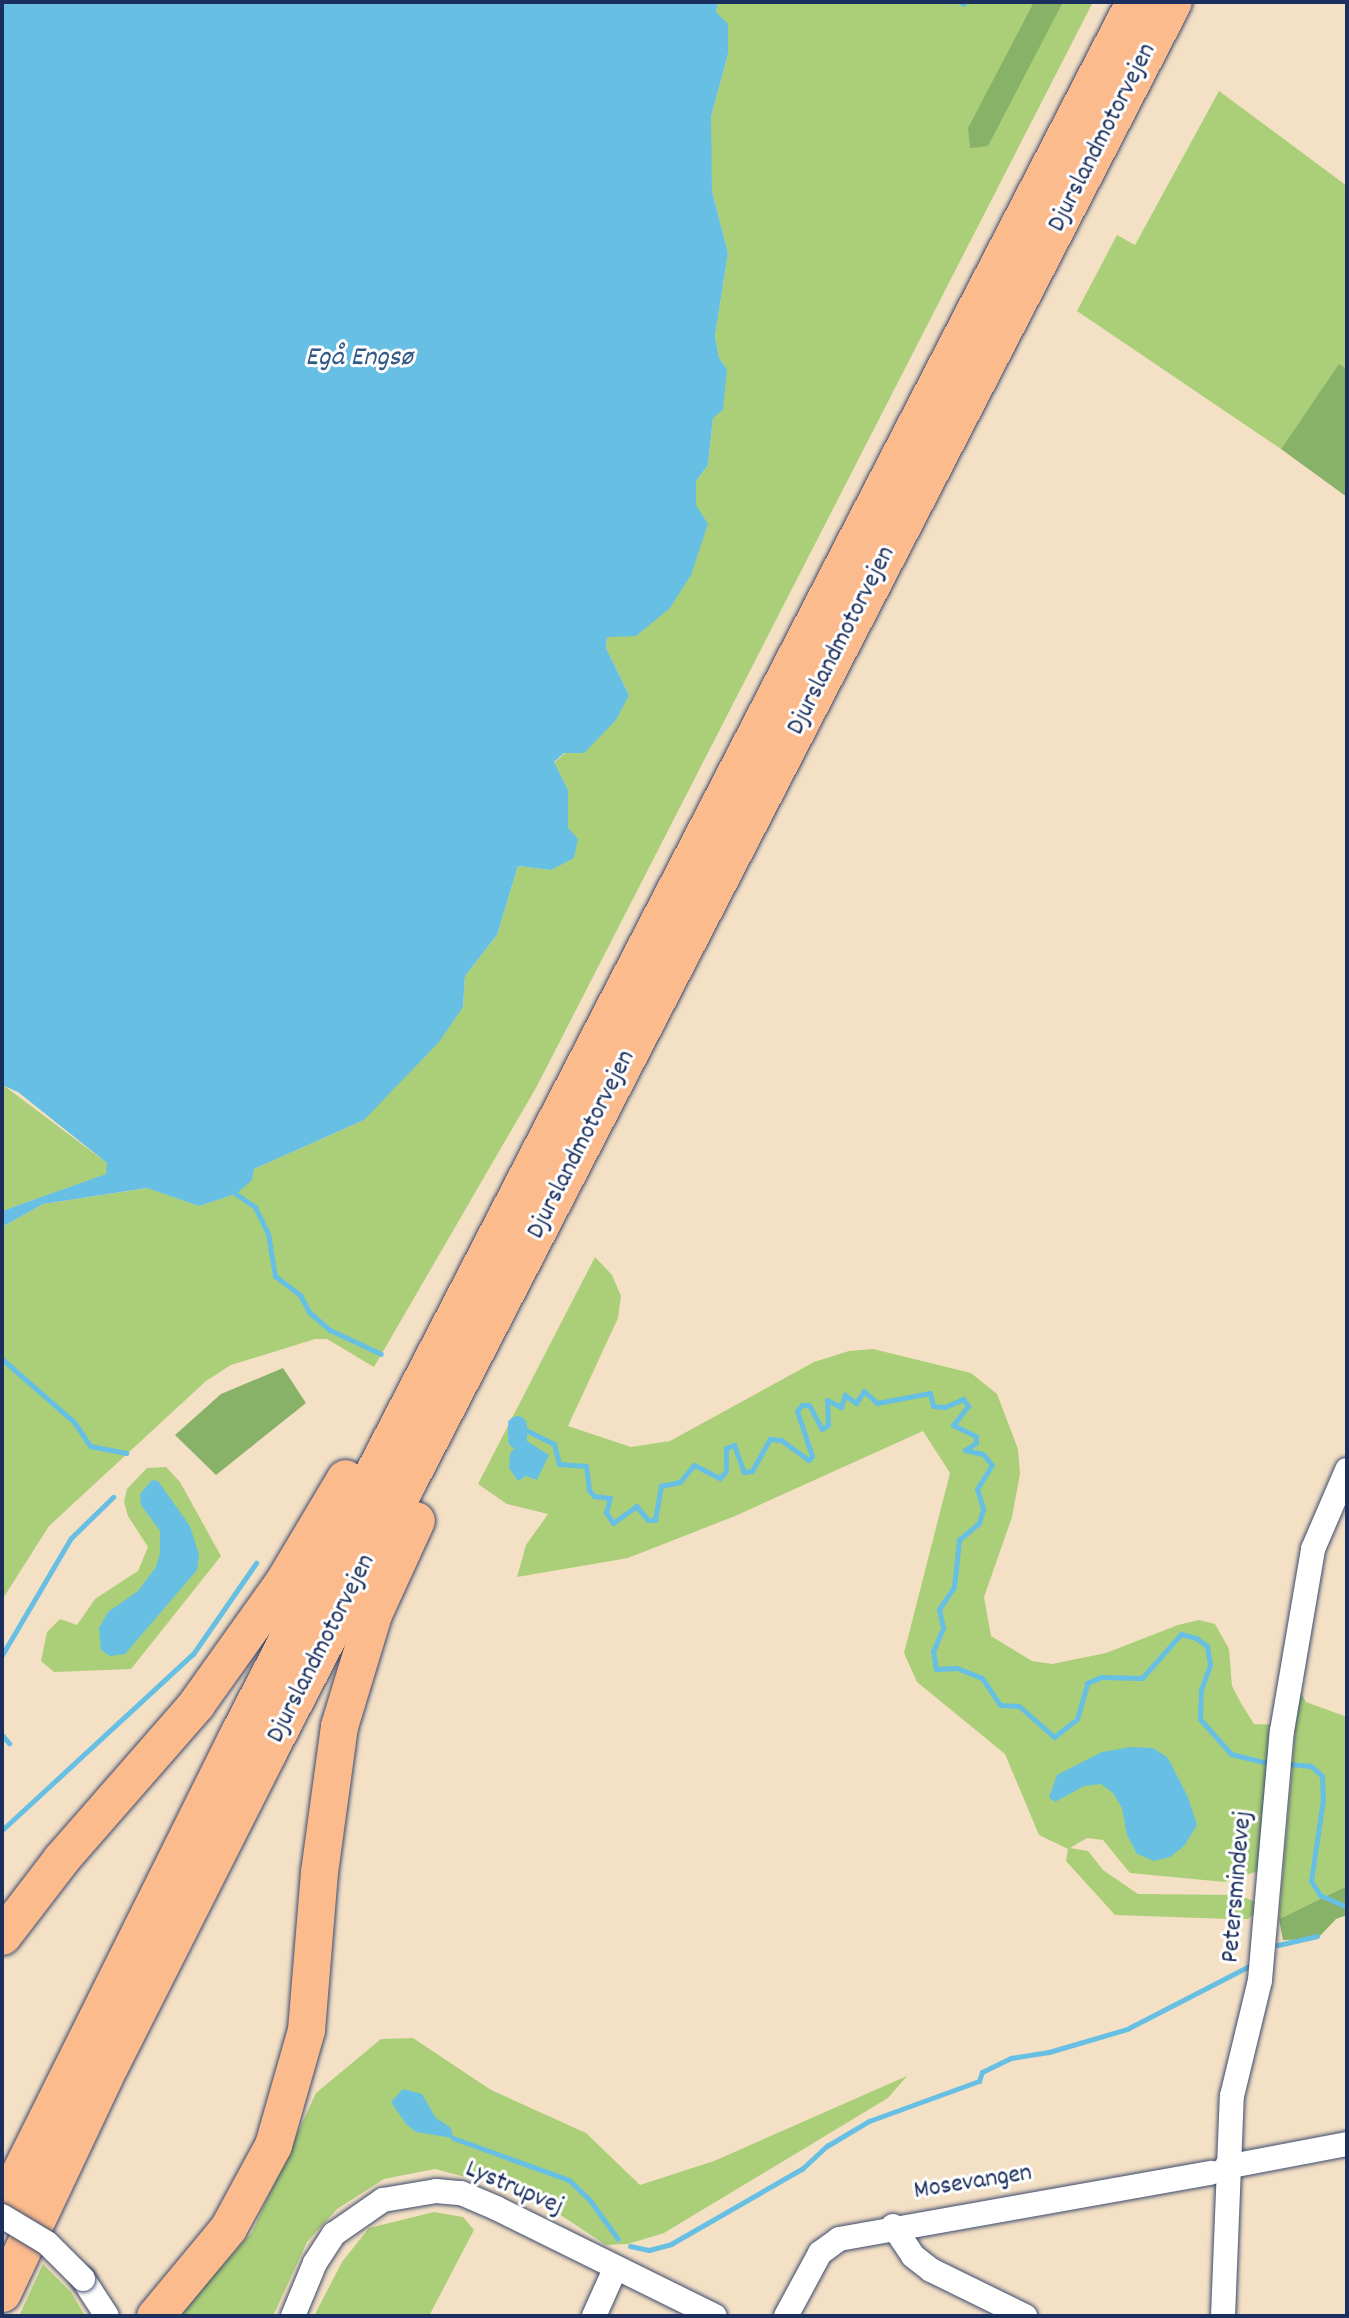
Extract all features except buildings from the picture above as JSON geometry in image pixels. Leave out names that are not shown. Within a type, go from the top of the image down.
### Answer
[{"type":"highway","name":"Djurslandmotorvejen","points":[[2,2208],[83,2038],[1134,2]]},
{"type":"highway","name":"Djurslandmotorvejen","points":[[2,2293],[110,2065],[273,1742],[1172,2]]},
{"type":"highway","points":[[155,2316],[228,2228],[273,2145],[285,2107],[306,2030],[319,1871],[340,1726],[373,1614],[836,653]]},
{"type":"highway","points":[[2,1936],[61,1859],[196,1704],[283,1583],[574,1084]]},
{"type":"street","name":"Petersmindevej","points":[[1223,2316],[1218,2170],[1232,2096],[1260,1980],[1282,1731],[1313,1549],[1347,1470]]},
{"type":"street","name":"Mosevangen","points":[[786,2316],[820,2253],[839,2239],[893,2226],[1218,2170],[1347,2144]]},
{"type":"street","name":"Lystrupvej","points":[[293,2316],[315,2263],[334,2234],[383,2200],[412,2192],[461,2193],[715,2316]]},
{"type":"street","points":[[2,2216],[47,2243],[83,2279],[107,2316]]},
{"type":"street","points":[[893,2226],[913,2256],[931,2270],[1025,2316]]},
{"type":"street","points":[[594,2316],[615,2269]]},
{"type":"green space","points":[[718,2],[1093,2],[537,1086],[374,1367],[327,1339],[315,1339],[231,1365],[206,1381],[49,1526],[2,1600],[2,1227],[43,1204],[148,1188],[199,1206],[236,1194],[254,1169],[364,1120],[463,1007],[465,976],[497,935],[518,866],[551,870],[568,828],[568,790],[554,763],[629,695],[606,648],[607,637],[696,505],[696,481],[708,465],[713,418],[725,392],[722,384],[727,369],[719,358],[715,336],[728,253],[712,191],[710,143],[711,117],[728,54],[716,12]]},
{"type":"green space","points":[[1034,2],[1063,2],[988,146],[970,148],[968,128]]},
{"type":"green space","points":[[1219,91],[1347,186],[1347,369],[1339,365],[1281,449],[1077,311],[1117,235],[1135,245]]},
{"type":"green space","points":[[1339,364],[1347,369],[1347,497],[1281,449]]},
{"type":"green space","points":[[3,1085],[107,1163],[107,1174],[2,1211]]},
{"type":"green space","points":[[595,1257],[612,1275],[621,1296],[618,1318],[568,1426],[631,1447],[670,1441],[814,1362],[849,1351],[873,1349],[971,1373],[997,1394],[1018,1449],[1020,1474],[1012,1517],[984,1597],[991,1636],[1032,1661],[1052,1664],[1106,1653],[1178,1625],[1199,1620],[1215,1624],[1229,1649],[1232,1686],[1242,1705],[1254,1724],[1277,1725],[1261,1870],[1225,1882],[1130,1873],[1103,1840],[1087,1838],[1070,1848],[1088,1851],[1103,1870],[1138,1894],[1239,1895],[1256,1902],[1257,1912],[1248,1919],[1115,1915],[1066,1861],[1068,1849],[1039,1835],[1005,1754],[917,1682],[904,1653],[950,1473],[923,1431],[735,1516],[628,1558],[517,1577],[526,1545],[548,1514],[507,1504],[478,1484]]},
{"type":"green space","points":[[283,1368],[306,1403],[216,1475],[175,1435],[221,1394]]},
{"type":"green space","points":[[166,1467],[180,1482],[221,1556],[131,1669],[54,1672],[41,1661],[47,1632],[60,1619],[77,1625],[95,1599],[138,1571],[148,1547],[128,1516],[124,1502],[127,1489],[147,1468]]},
{"type":"green space","points":[[1299,1689],[1306,1702],[1347,1717],[1347,1886],[1279,1919]]},
{"type":"green space","points":[[1347,1886],[1347,1915],[1336,1919],[1317,1939],[1283,1940],[1279,1919]]},
{"type":"green space","points":[[413,2038],[491,2090],[586,2133],[640,2185],[714,2161],[907,2076],[888,2098],[664,2233],[628,2244],[606,2245],[509,2181],[473,2179],[435,2169],[384,2179],[337,2209],[307,2242],[273,2316],[178,2316],[252,2232],[316,2093],[381,2039]]},
{"type":"green space","points":[[434,2212],[463,2217],[474,2230],[429,2316],[314,2316],[342,2262],[369,2228]]},
{"type":"green space","points":[[43,2264],[71,2292],[85,2316],[19,2316]]},
{"type":"water","name":"Egå Engsø","points":[[2,2],[718,2],[716,12],[728,24],[728,54],[711,117],[712,191],[728,253],[715,336],[719,358],[727,369],[723,410],[713,418],[708,465],[696,481],[696,505],[708,524],[691,575],[670,608],[636,636],[607,637],[606,648],[629,695],[616,720],[584,753],[564,753],[554,762],[568,790],[568,828],[578,839],[574,858],[551,870],[518,866],[497,935],[465,976],[463,1007],[439,1042],[364,1120],[254,1169],[252,1180],[236,1194],[199,1206],[147,1188],[43,1204],[2,1227],[2,1211],[106,1174],[107,1163],[18,1092],[2,1085]]},
{"type":"water","points":[[522,1438],[549,1455],[537,1480],[526,1476],[518,1481],[509,1468],[510,1454]]},
{"type":"water","points":[[152,1480],[158,1481],[190,1526],[199,1555],[197,1570],[125,1654],[110,1656],[101,1650],[99,1628],[108,1612],[138,1591],[156,1567],[160,1553],[160,1531],[141,1505],[140,1494]]},
{"type":"water","points":[[1131,1747],[1153,1748],[1168,1758],[1188,1797],[1197,1825],[1184,1846],[1170,1857],[1154,1861],[1137,1854],[1127,1835],[1122,1808],[1113,1793],[1101,1784],[1084,1786],[1055,1802],[1049,1797],[1057,1775],[1102,1752]]},
{"type":"water","points":[[403,2089],[422,2094],[436,2118],[451,2128],[453,2138],[416,2132],[406,2124],[391,2102]]},
{"type":"waterway","points":[[960,2],[964,4]]},
{"type":"waterway","points":[[236,1194],[255,1207],[268,1234],[275,1276],[300,1295],[309,1312],[330,1330],[381,1354]]},
{"type":"waterway","points":[[2,1359],[74,1422],[90,1446],[126,1453]]},
{"type":"waterway","points":[[510,1422],[554,1444],[559,1464],[586,1466],[589,1490],[594,1496],[610,1498],[606,1512],[613,1523],[636,1506],[648,1520],[655,1520],[661,1486],[680,1482],[694,1465],[720,1478],[726,1471],[726,1448],[734,1445],[744,1472],[752,1471],[770,1439],[781,1440],[809,1460],[812,1456],[797,1411],[802,1405],[809,1405],[822,1429],[828,1425],[827,1400],[841,1407],[845,1395],[856,1403],[864,1391],[877,1403],[930,1393],[933,1406],[945,1407],[963,1399],[968,1406],[953,1425],[976,1436],[976,1443],[965,1450],[983,1454],[992,1465],[977,1489],[983,1509],[979,1523],[959,1540],[954,1587],[939,1609],[943,1628],[933,1651],[936,1669],[957,1668],[982,1678],[1000,1705],[1019,1706],[1054,1737],[1077,1719],[1087,1683],[1101,1677],[1142,1678],[1181,1634],[1196,1638],[1207,1646],[1210,1665],[1201,1690],[1200,1719],[1231,1754],[1268,1763]]},
{"type":"waterway","points":[[517,1425],[517,1439]]},
{"type":"waterway","points":[[2,1655],[71,1538],[113,1497]]},
{"type":"waterway","points":[[2,1830],[193,1654],[256,1563]]},
{"type":"waterway","points":[[2,1735],[9,1743]]},
{"type":"waterway","points":[[1289,1764],[1311,1766],[1322,1776],[1323,1799],[1311,1881],[1320,1895],[1347,1907]]},
{"type":"waterway","points":[[1278,1945],[1317,1936]]},
{"type":"waterway","points":[[630,2246],[649,2250],[671,2244],[803,2168],[827,2146],[869,2121],[979,2081],[982,2072],[1011,2058],[1049,2052],[1127,2029],[1249,1966]]},
{"type":"waterway","points":[[453,2138],[569,2180],[589,2199],[618,2239]]}]
